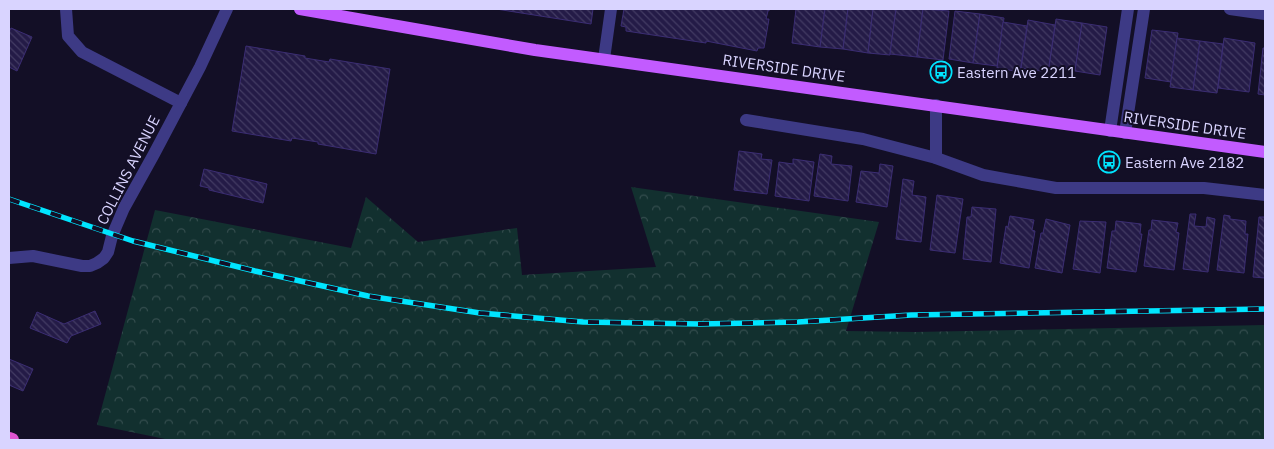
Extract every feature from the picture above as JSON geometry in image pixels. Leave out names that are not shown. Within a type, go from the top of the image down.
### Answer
[{"type":"main road","name":"RIVERSIDE DRIVE","points":[[300,9],[535,50],[1265,152]]},
{"type":"street","points":[[66,9],[68,36],[82,52],[181,103]]},
{"type":"street","name":"COLLINS AVENUE","points":[[9,258],[33,256],[90,266],[104,258],[124,208],[181,103],[227,9]]},
{"type":"street","points":[[604,59],[611,9]]},
{"type":"street","points":[[1110,131],[1128,9]]},
{"type":"street","points":[[1124,133],[1144,9]]},
{"type":"street","points":[[1230,9],[1265,14]]},
{"type":"street","points":[[936,105],[936,158]]},
{"type":"street","points":[[746,120],[863,139],[936,158],[984,175],[1056,188],[1204,188],[1265,195]]},
{"type":"green space","points":[[631,187],[879,222],[846,331],[915,332],[1265,325],[1265,440],[170,440],[97,425],[155,210],[351,248],[366,197],[418,242],[517,228],[522,275],[656,267]]},
{"type":"building","points":[[496,9],[593,9],[591,24]]},
{"type":"building","points":[[624,9],[771,9],[768,11],[766,19],[769,19],[764,48],[758,48],[757,51],[706,41],[706,43],[626,31],[626,27],[621,26]]},
{"type":"building","points":[[796,9],[825,9],[820,47],[792,43]]},
{"type":"building","points":[[825,9],[848,9],[843,49],[820,47]]},
{"type":"building","points":[[848,9],[873,9],[868,53],[843,49]]},
{"type":"building","points":[[873,9],[896,9],[890,55],[868,53]]},
{"type":"building","points":[[896,9],[923,9],[917,57],[890,54]]},
{"type":"building","points":[[923,9],[949,11],[943,60],[917,57]]},
{"type":"building","points":[[955,11],[980,14],[973,63],[949,59]]},
{"type":"building","points":[[980,14],[1004,18],[997,66],[973,63]]},
{"type":"building","points":[[1056,19],[1082,23],[1075,71],[1049,67]]},
{"type":"building","points":[[1028,20],[1055,25],[1048,72],[1021,68]]},
{"type":"building","points":[[1003,22],[1027,26],[1020,72],[997,68]]},
{"type":"building","points":[[1082,23],[1107,27],[1100,75],[1075,71]]},
{"type":"building","points":[[11,28],[32,37],[17,71],[9,67],[9,32]]},
{"type":"building","points":[[1152,30],[1178,33],[1171,82],[1145,78]]},
{"type":"building","points":[[1177,38],[1200,41],[1193,90],[1170,87]]},
{"type":"building","points":[[1224,38],[1255,43],[1249,92],[1218,88]]},
{"type":"building","points":[[1200,41],[1223,44],[1217,93],[1193,90]]},
{"type":"building","points":[[246,46],[329,62],[330,59],[390,69],[376,154],[318,144],[318,142],[292,138],[291,141],[232,131]]},
{"type":"building","points":[[1263,48],[1265,48],[1265,95],[1258,94]]},
{"type":"building","points":[[739,151],[762,154],[761,159],[772,160],[767,194],[734,190]]},
{"type":"building","points":[[820,154],[832,156],[831,164],[852,166],[848,201],[814,196]]},
{"type":"building","points":[[793,159],[814,162],[809,201],[775,196],[779,162],[793,164]]},
{"type":"building","points":[[880,164],[893,166],[887,207],[856,202],[861,171],[879,173]]},
{"type":"building","points":[[204,169],[267,184],[263,203],[209,190],[209,188],[200,186]]},
{"type":"building","points":[[903,179],[914,181],[912,195],[926,197],[921,242],[896,239]]},
{"type":"building","points":[[937,195],[963,199],[955,253],[930,250]]},
{"type":"building","points":[[972,207],[996,209],[991,262],[963,259],[967,217],[971,217]]},
{"type":"building","points":[[1190,214],[1196,214],[1194,226],[1206,227],[1207,217],[1215,219],[1208,272],[1183,269]]},
{"type":"building","points":[[1224,215],[1230,216],[1230,219],[1246,221],[1245,234],[1248,234],[1244,273],[1217,270]]},
{"type":"building","points":[[1010,216],[1034,220],[1032,230],[1035,231],[1029,268],[1000,263],[1006,226],[1008,227]]},
{"type":"building","points":[[1259,217],[1265,217],[1265,278],[1253,277]]},
{"type":"building","points":[[1046,219],[1070,225],[1062,273],[1035,268],[1041,233],[1043,233]]},
{"type":"building","points":[[1152,220],[1178,223],[1176,232],[1179,233],[1174,270],[1144,266]]},
{"type":"building","points":[[1080,221],[1106,222],[1100,273],[1073,269]]},
{"type":"building","points":[[1116,221],[1141,224],[1140,234],[1142,234],[1136,272],[1107,268],[1112,231],[1115,231]]},
{"type":"building","points":[[95,311],[101,324],[71,336],[67,343],[30,328],[37,312],[64,324]]},
{"type":"building","points":[[9,359],[33,369],[23,391],[9,385]]},
{"type":"railway","points":[[9,199],[133,241],[255,271],[368,296],[480,313],[583,322],[700,324],[798,322],[911,315],[1265,309]]},
{"type":"place","name":"Eastern Ave 2211","points":[[941,72]]},
{"type":"place","name":"Eastern Ave 2182","points":[[1109,162]]}]
